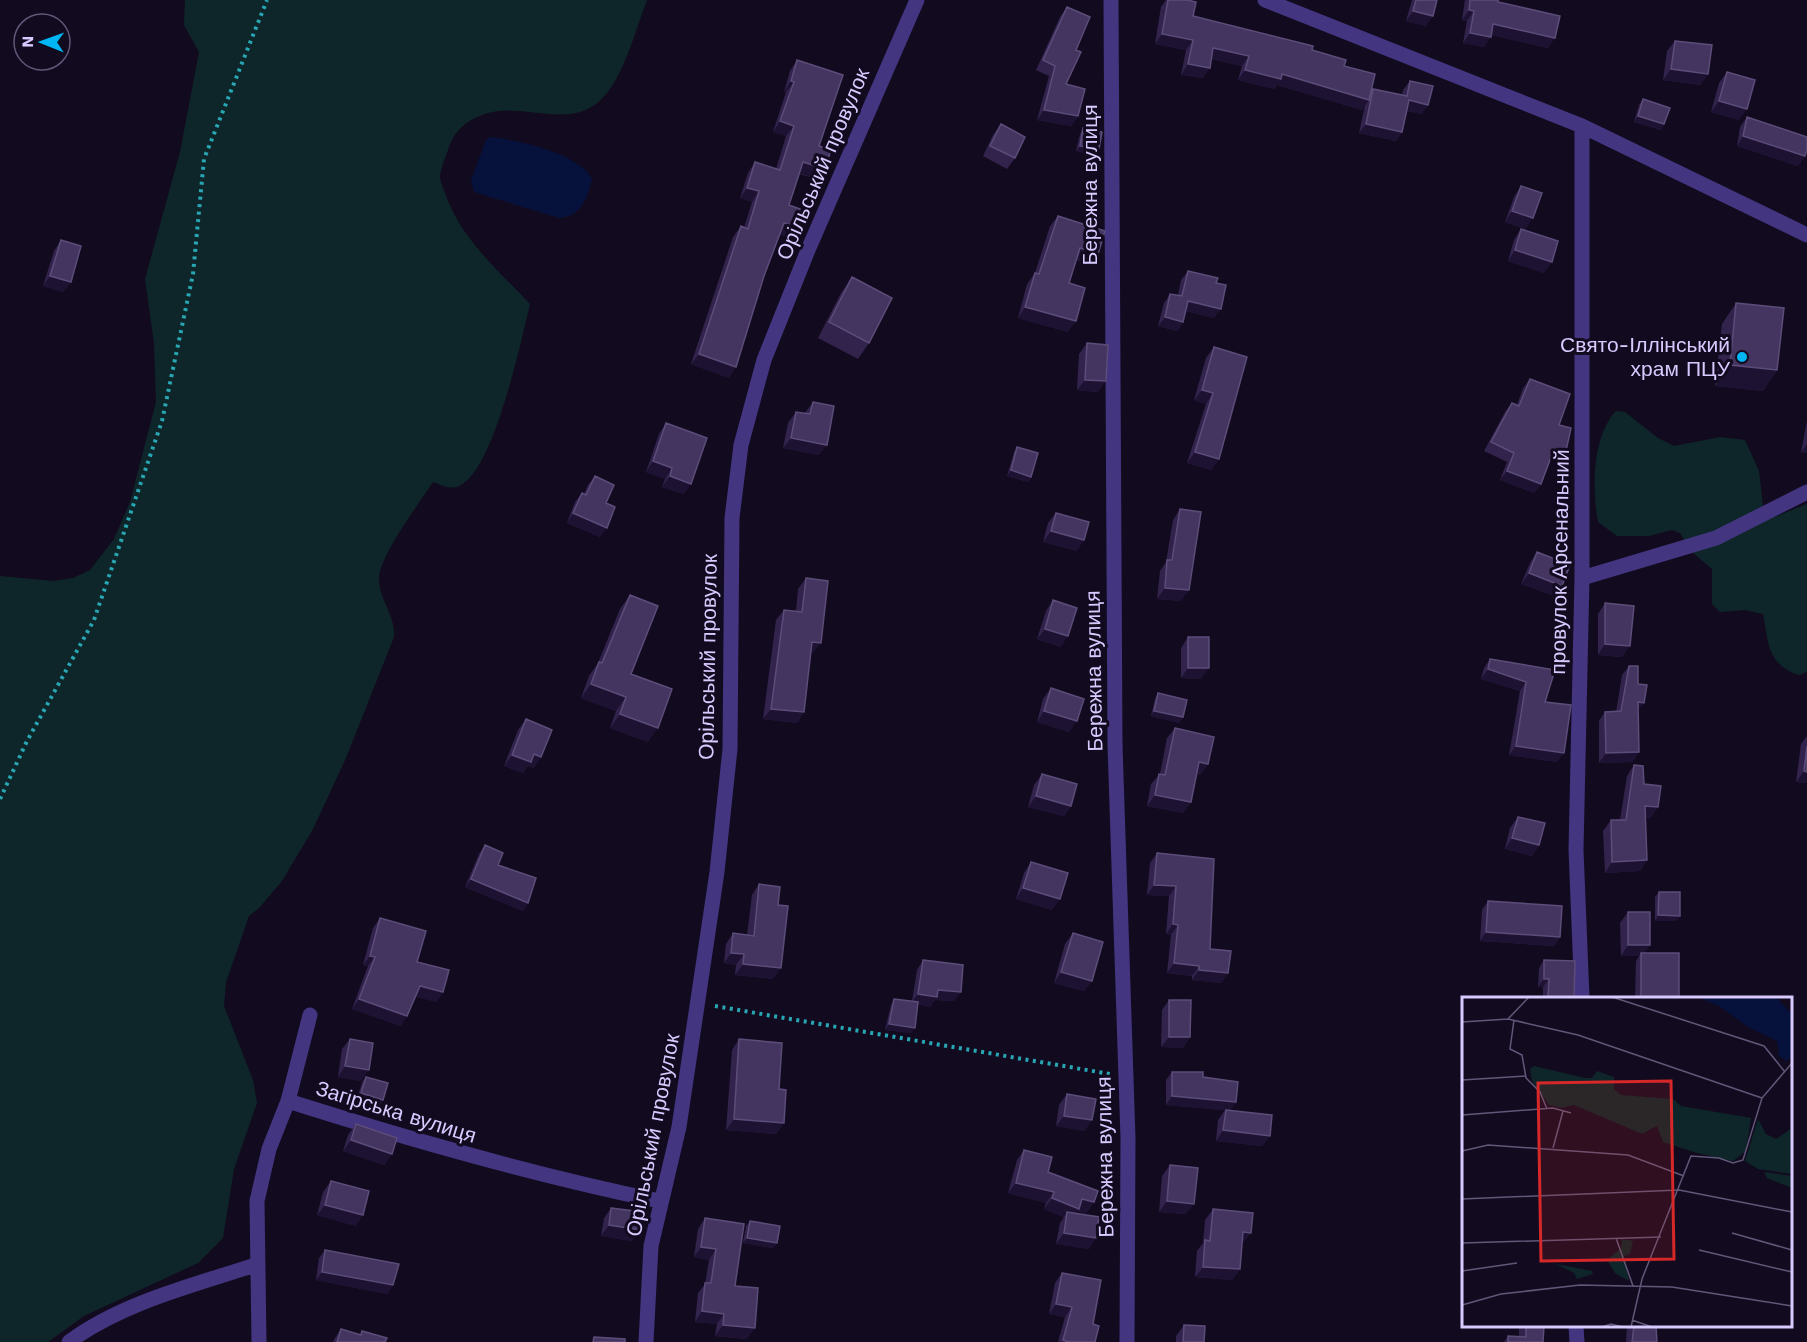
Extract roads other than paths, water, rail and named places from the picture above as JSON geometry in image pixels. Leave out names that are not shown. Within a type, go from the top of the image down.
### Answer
[{"type":"street","name":"Орільський провулок","points":[[646,1342],[651,1246],[679,1127],[717,872],[730,749],[732,518],[741,445],[764,360],[808,250],[917,0]]},
{"type":"street","name":"Бережна вулиця","points":[[1111,0],[1115,745],[1125,1077],[1127,1342]]},
{"type":"street","points":[[1265,0],[1582,126],[1807,235]]},
{"type":"street","name":"провулок Арсенальний","points":[[1582,126],[1582,578],[1576,850],[1582,997]]},
{"type":"street","points":[[1582,578],[1716,538],[1807,492]]},
{"type":"street","points":[[288,1101],[310,1015]]},
{"type":"street","name":"Загірська вулиця","points":[[259,1342],[257,1201],[269,1149],[288,1101],[448,1151],[579,1185],[660,1201]]},
{"type":"street","points":[[69,1342],[91,1326],[151,1300],[258,1264]]},
{"type":"place","name":"Свято-Іллінський храм ПЦУ","points":[[1742,357]]}]
